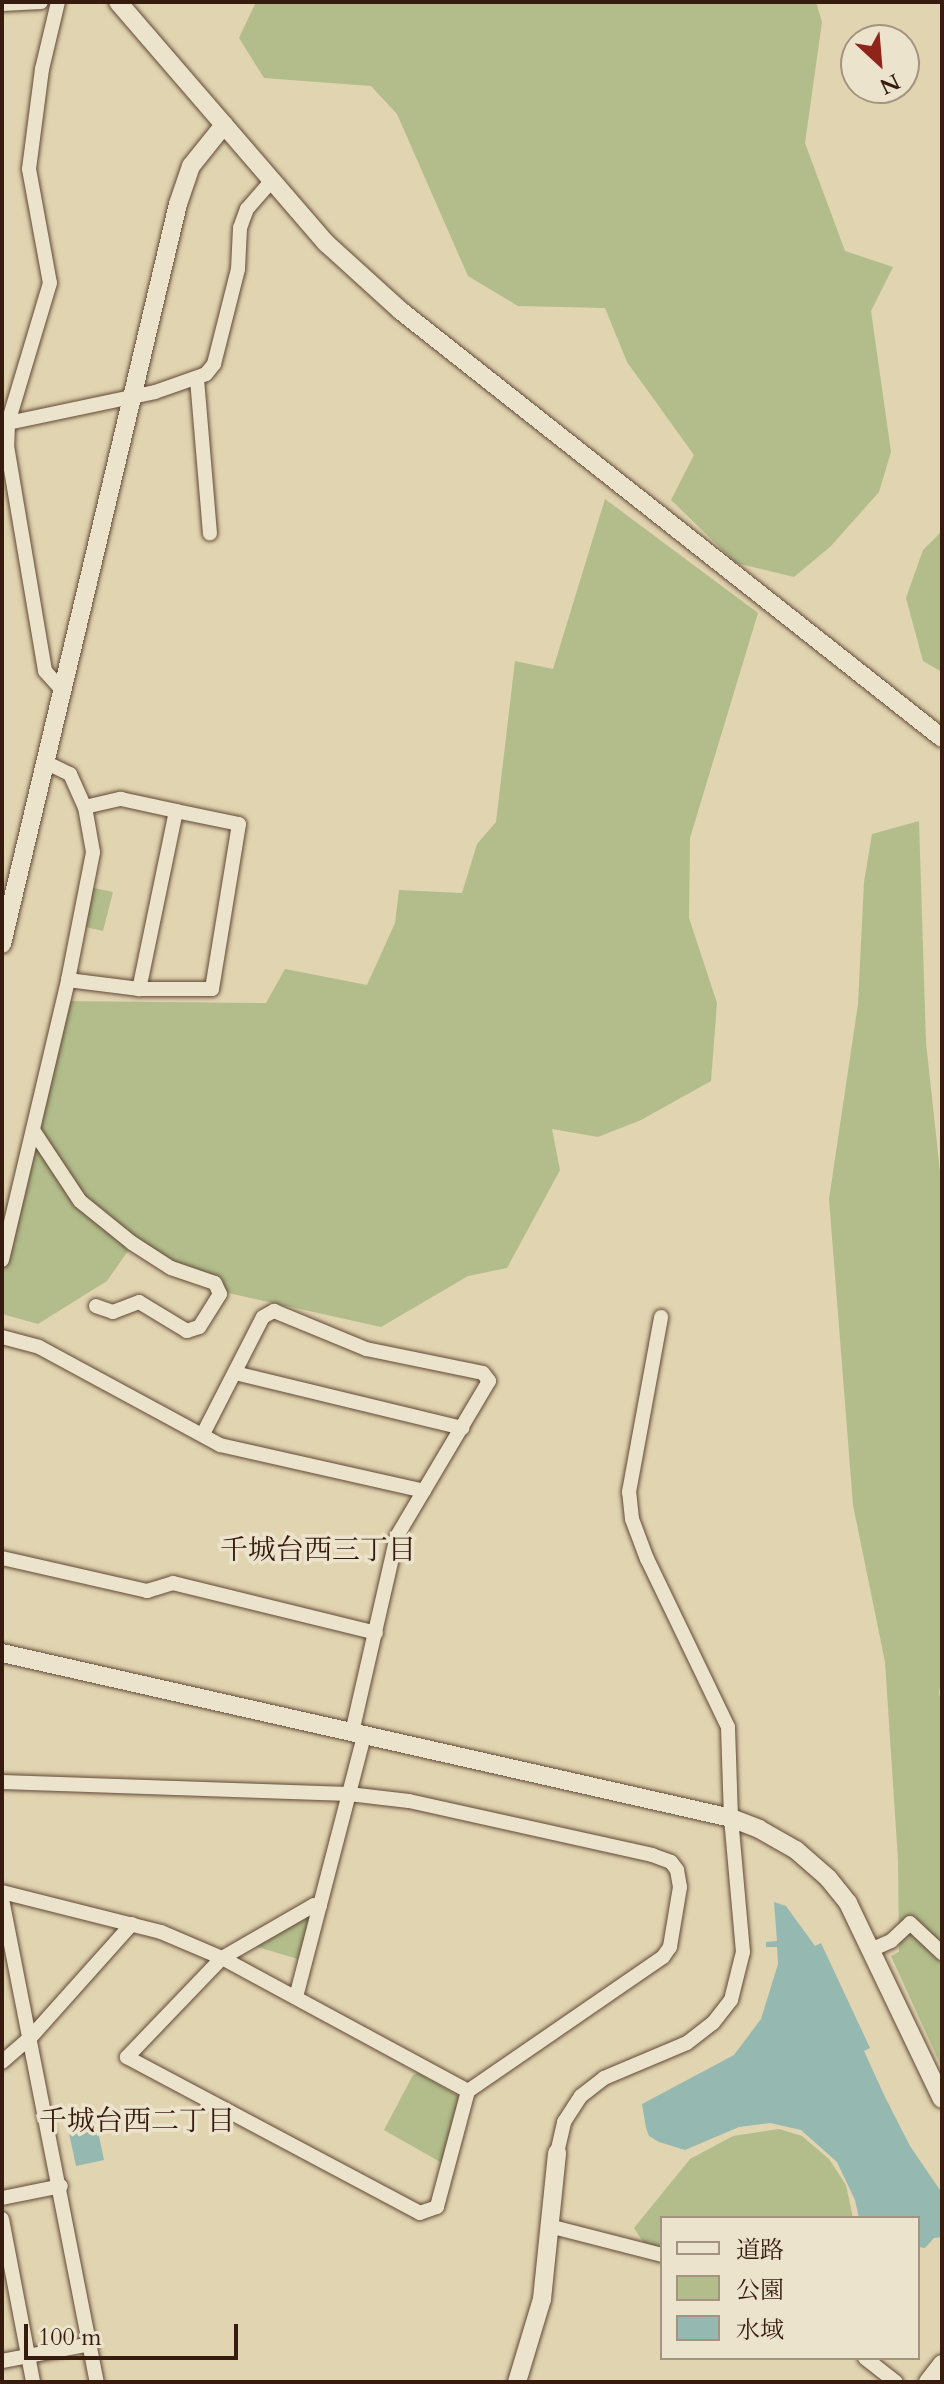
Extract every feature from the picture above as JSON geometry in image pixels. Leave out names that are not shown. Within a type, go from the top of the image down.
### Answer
[{"type":"street","points":[[2,4],[41,2]]},
{"type":"street","points":[[58,2],[42,69],[29,169],[50,283],[8,423],[5,449],[45,671],[62,690]]},
{"type":"street","points":[[118,2],[326,243],[401,311],[942,738]]},
{"type":"street","points":[[2,944],[178,204],[191,166],[224,125]]},
{"type":"street","points":[[8,423],[197,379],[214,364],[238,269],[240,228],[247,209],[272,180]]},
{"type":"street","points":[[197,379],[210,533]]},
{"type":"street","points":[[2,1260],[68,980],[93,852],[85,807],[70,774],[45,762]]},
{"type":"street","points":[[68,980],[139,989],[212,989],[239,824],[121,799],[85,807]]},
{"type":"street","points":[[139,989],[176,811]]},
{"type":"street","points":[[33,1130],[80,1201],[132,1243],[171,1268],[215,1283],[220,1294],[199,1327],[187,1331],[139,1302],[113,1312],[96,1306]]},
{"type":"street","points":[[203,1434],[263,1317],[274,1311],[366,1349],[483,1373],[489,1381],[397,1536],[376,1633],[349,1794],[296,1997]]},
{"type":"street","points":[[517,2382],[542,2299],[557,2153],[564,2122],[581,2096],[604,2078],[687,2043],[713,2023],[731,2000],[743,1952],[731,1818],[728,1727],[647,1559],[632,1519],[629,1492],[661,1317]]},
{"type":"street","points":[[2,1337],[39,1347],[220,1445],[424,1491]]},
{"type":"street","points":[[235,1373],[462,1428]]},
{"type":"street","points":[[2,1558],[147,1591],[173,1583],[376,1633]]},
{"type":"street","points":[[2,1653],[731,1818],[759,1829],[796,1850],[828,1878],[848,1903],[873,1949],[942,2099]]},
{"type":"street","points":[[2,1782],[349,1794],[409,1801],[576,1835],[652,1855],[671,1862],[677,1870],[680,1887],[670,1947],[663,1957],[468,2091],[437,2207],[420,2213],[127,2057],[222,1958],[314,1905],[320,1906]]},
{"type":"street","points":[[2,1892],[161,1932],[222,1958],[468,2091]]},
{"type":"street","points":[[2,1899],[61,2186],[97,2382]]},
{"type":"street","points":[[873,1949],[891,1941],[910,1923],[942,1953]]},
{"type":"street","points":[[2,2062],[30,2038],[132,1924]]},
{"type":"street","points":[[2,2198],[61,2186]]},
{"type":"street","points":[[2,2219],[8,2280],[33,2382]]},
{"type":"street","points":[[549,2226],[660,2254]]},
{"type":"street","points":[[2,2361],[91,2344]]},
{"type":"street","points":[[868,2360],[896,2382]]},
{"type":"street","points":[[928,2382],[942,2364]]},
{"type":"green space","points":[[256,2],[816,2],[822,22],[805,143],[845,251],[893,267],[871,311],[891,452],[879,492],[831,546],[794,577],[736,563],[671,500],[694,455],[627,362],[605,308],[518,306],[468,276],[397,114],[371,86],[264,78],[239,38]]},
{"type":"green space","points":[[605,499],[758,613],[690,838],[689,918],[717,1003],[711,1081],[641,1120],[598,1137],[552,1129],[560,1170],[507,1268],[468,1276],[381,1327],[215,1290],[157,1255],[128,1251],[107,1281],[38,1324],[2,1314],[2,1267],[37,1147],[66,1001],[266,1003],[285,969],[367,985],[395,923],[399,890],[462,893],[477,844],[496,822],[515,661],[553,669]]},
{"type":"green space","points":[[942,531],[942,672],[923,661],[906,598],[923,550]]},
{"type":"green space","points":[[919,821],[926,1043],[942,1190],[942,1675],[939,1693],[942,1705],[942,1956],[939,1958],[942,1961],[942,2068],[891,1956],[899,1952],[898,1860],[885,1662],[853,1505],[829,1199],[858,1004],[864,882],[872,834]]},
{"type":"green space","points":[[89,887],[113,892],[103,931],[81,926]]},
{"type":"green space","points":[[311,1914],[298,1959],[254,1946]]},
{"type":"green space","points":[[418,2073],[457,2095],[459,2102],[442,2163],[384,2130],[413,2075]]},
{"type":"green space","points":[[779,2129],[802,2136],[829,2159],[846,2185],[853,2216],[660,2216],[660,2249],[648,2246],[634,2228],[690,2159],[733,2136]]},
{"type":"water","points":[[774,1902],[786,1906],[815,1946],[821,1943],[870,2048],[864,2051],[885,2097],[910,2146],[942,2193],[942,2237],[934,2238],[925,2248],[920,2247],[920,2216],[859,2216],[855,2200],[837,2162],[801,2130],[770,2123],[739,2127],[685,2150],[649,2136],[642,2104],[734,2055],[761,2019],[778,1964],[777,1947],[766,1947],[766,1942],[777,1941]]},
{"type":"water","points":[[93,2108],[104,2160],[76,2166],[65,2114]]},
{"type":"district","name":"千城台西三丁目","points":[[318,1550]]},
{"type":"district","name":"千城台西二丁目","points":[[137,2121]]}]
